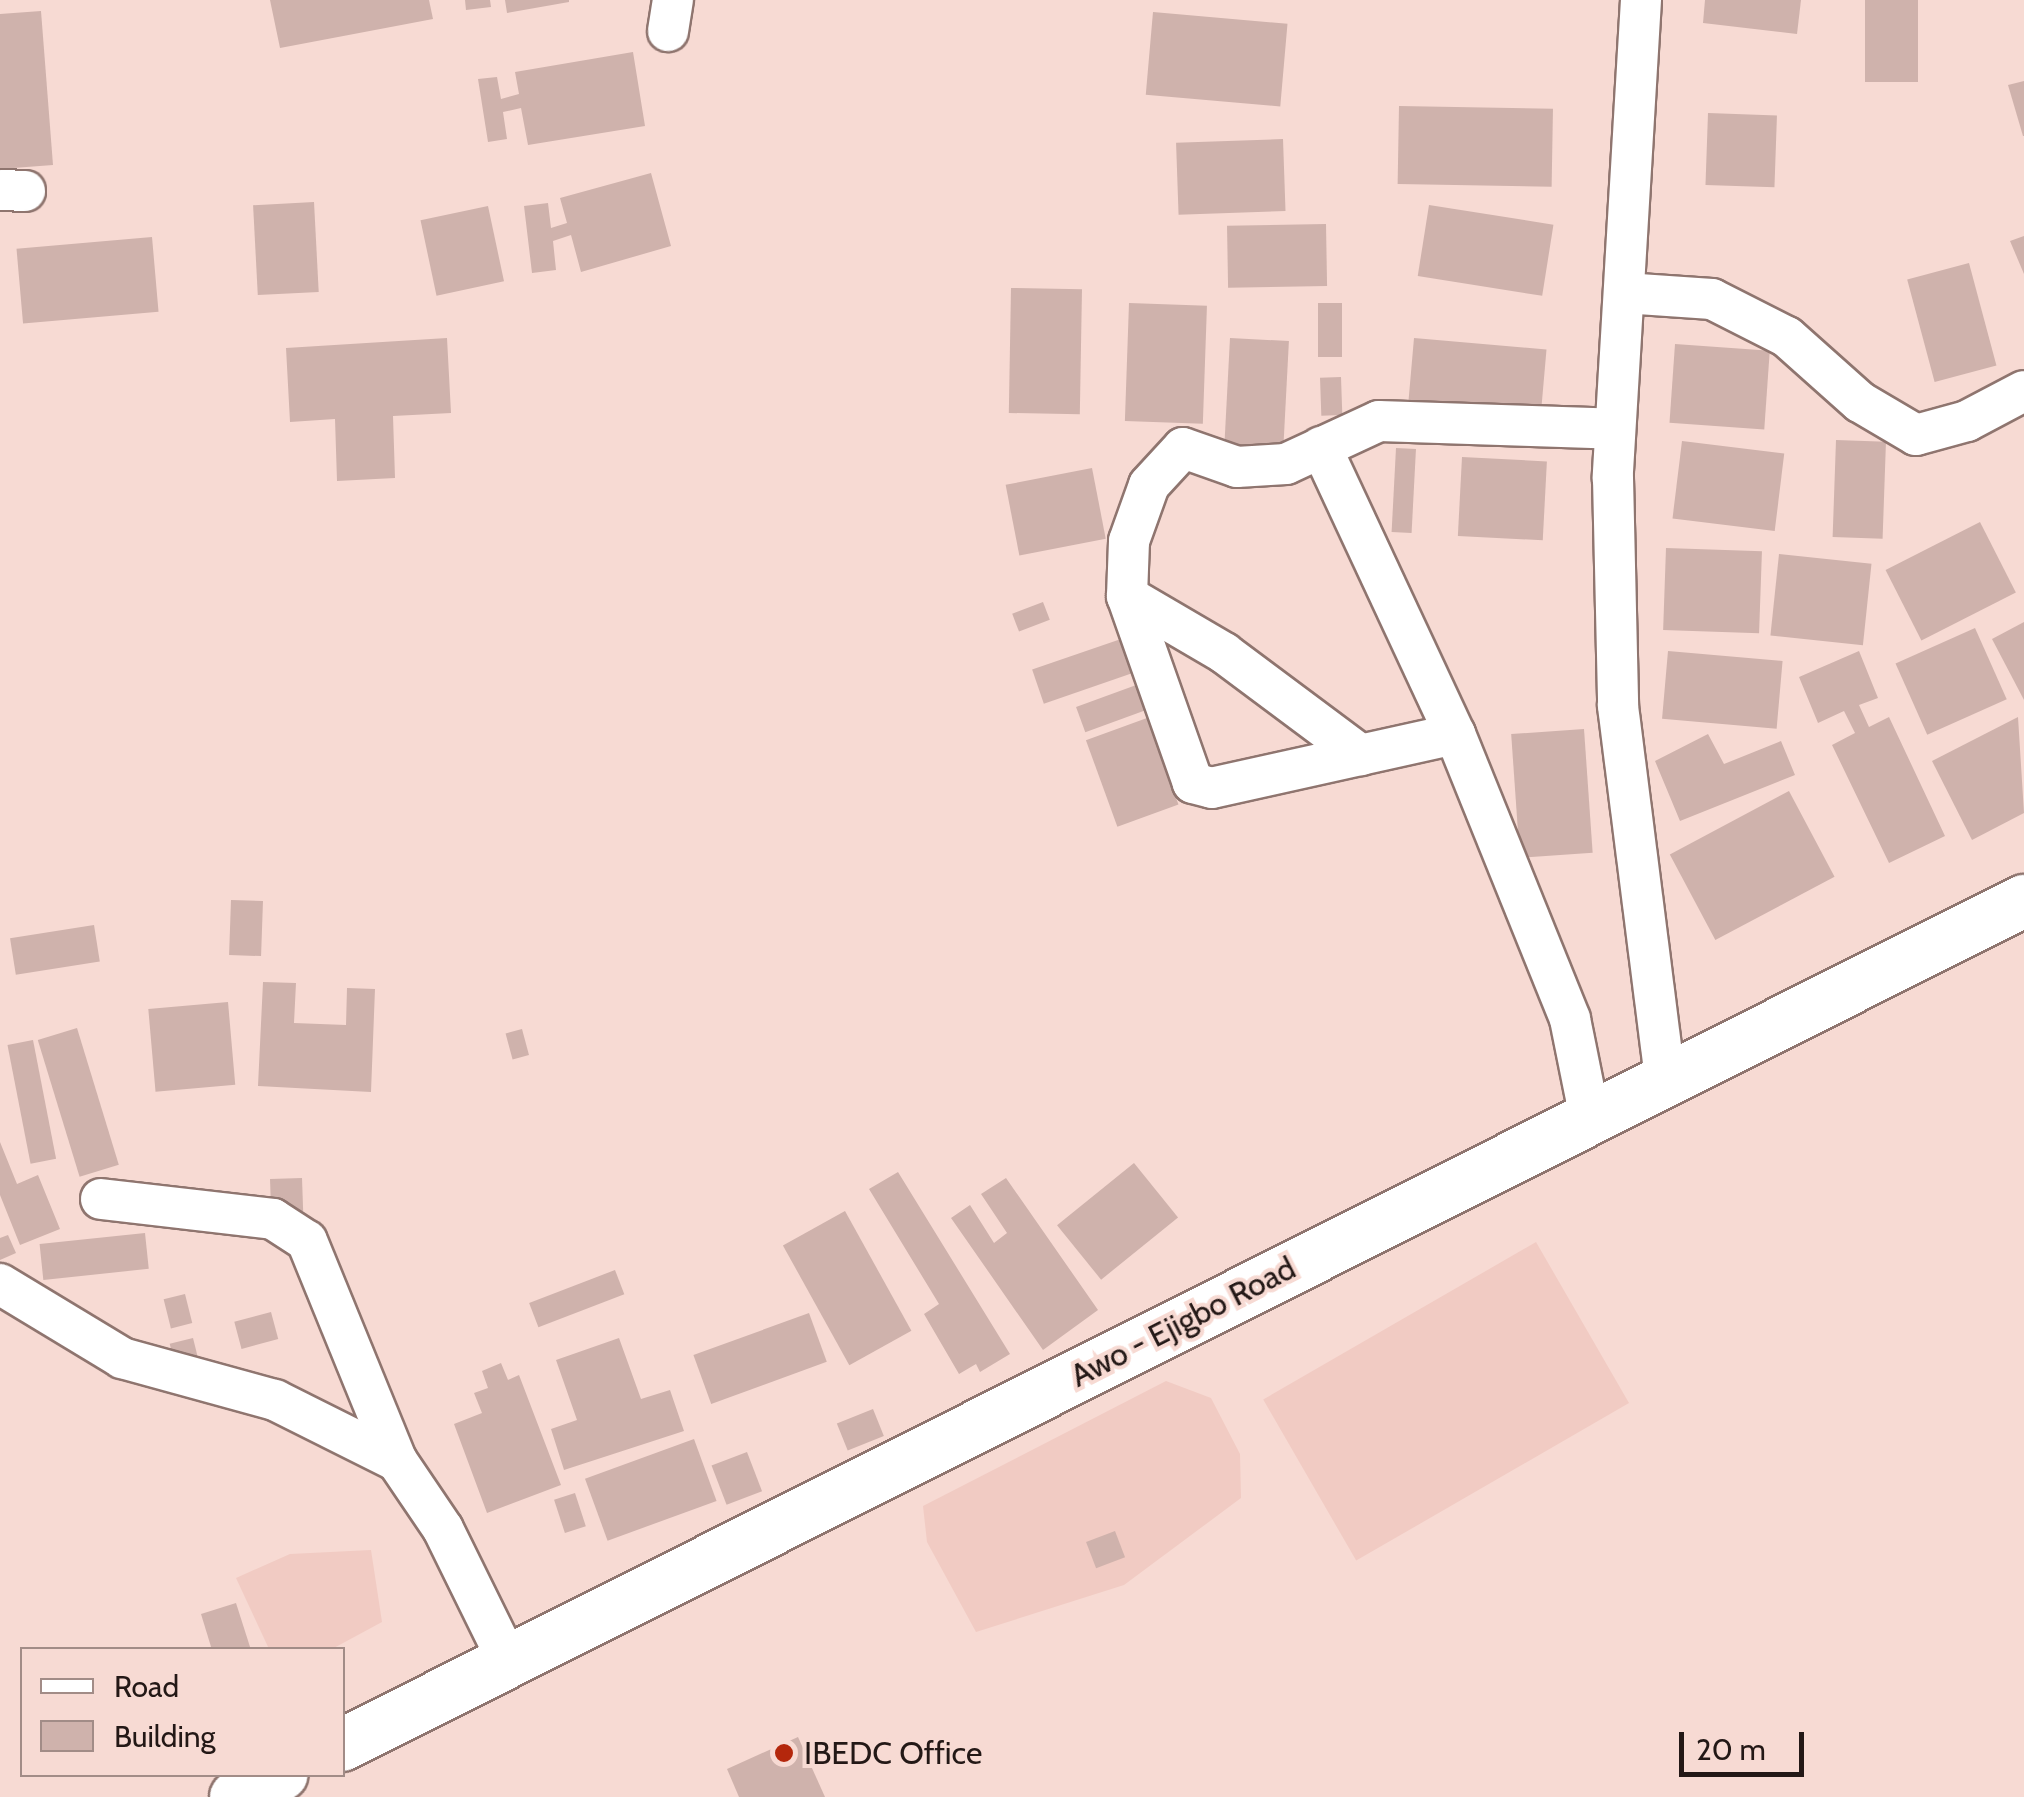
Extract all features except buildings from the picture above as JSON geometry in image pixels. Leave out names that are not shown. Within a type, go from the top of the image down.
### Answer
[{"type":"main road","name":"Awo - Ejigbo Road","points":[[345,1744],[2024,901]]},
{"type":"main road","points":[[236,1797],[276,1777]]},
{"type":"street","points":[[1641,0],[1615,429],[1618,706],[1665,1080]]},
{"type":"street","points":[[1624,293],[1712,299],[1788,337],[1860,402],[1916,434],[1968,422],[2024,391]]},
{"type":"street","points":[[1455,734],[1212,788],[1192,783],[1127,596],[1128,541],[1150,485],[1184,448],[1237,467],[1286,464],[1379,421],[1615,429]]},
{"type":"street","points":[[1322,447],[1455,734],[1570,1019],[1590,1118]]},
{"type":"street","points":[[1127,596],[1224,653],[1361,755]]},
{"type":"street","points":[[102,1198],[273,1218],[307,1241],[397,1461],[452,1544],[509,1662]]},
{"type":"street","points":[[0,1284],[122,1358],[275,1400],[397,1461]]},
{"type":"shaded area","points":[[1536,1242],[1629,1403],[1356,1561],[1263,1400]]},
{"type":"shaded area","points":[[1166,1381],[1211,1398],[1240,1454],[1241,1498],[1124,1585],[976,1632],[927,1542],[923,1506]]},
{"type":"shaded area","points":[[371,1550],[382,1622],[336,1647],[268,1647],[236,1578],[290,1554]]},
{"type":"place","name":"IBEDC Office","points":[[784,1753]]}]
